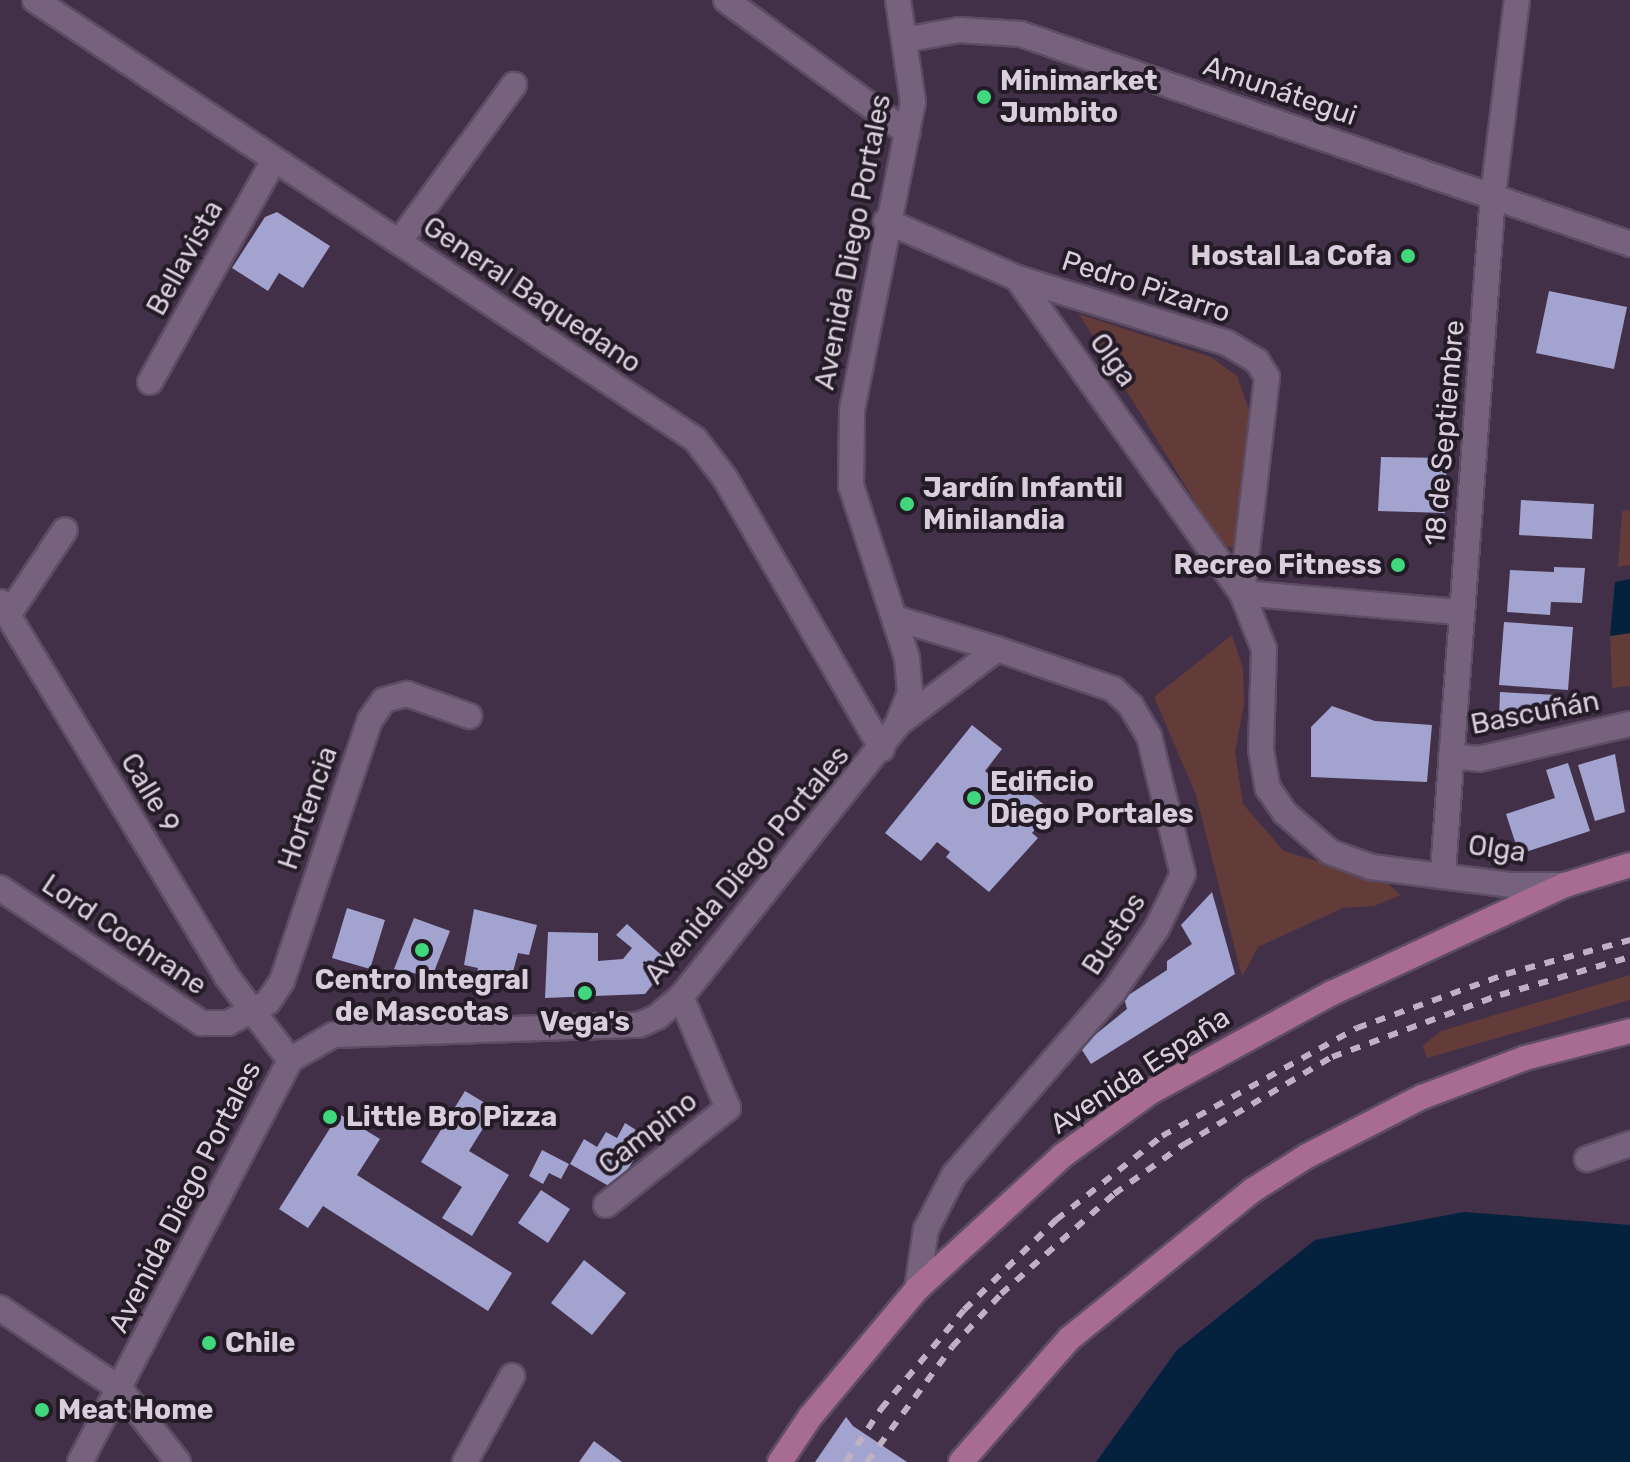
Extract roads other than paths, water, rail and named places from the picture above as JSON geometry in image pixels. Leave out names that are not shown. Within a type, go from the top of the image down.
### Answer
[{"type":"main road","name":"Avenida España","points":[[780,1462],[810,1417],[917,1289],[1062,1156],[1149,1093],[1266,1025],[1565,885],[1630,865]]},
{"type":"main road","points":[[961,1462],[1070,1338],[1253,1190],[1307,1156],[1422,1097],[1525,1058],[1630,1031]]},
{"type":"street","name":"General Baquedano","points":[[35,0],[273,162],[695,439],[725,478],[882,749]]},
{"type":"street","points":[[726,0],[908,133]]},
{"type":"street","name":"Avenida Diego Portales","points":[[80,1462],[290,1060],[333,1035],[639,1025],[681,997],[882,749],[897,725],[910,693],[898,619],[851,486],[852,410],[886,221],[908,133],[912,73],[898,0]]},
{"type":"street","name":"18 de Septiembre","points":[[1443,872],[1493,195],[1517,0]]},
{"type":"street","name":"Amunátegui","points":[[904,40],[959,30],[1021,34],[1630,244]]},
{"type":"street","points":[[399,242],[514,85]]},
{"type":"street","name":"Bellavista","points":[[150,382],[273,162]]},
{"type":"street","points":[[886,221],[1017,278]]},
{"type":"street","name":"Olga","points":[[1017,278],[1242,593],[1264,649],[1261,750],[1268,788],[1285,813],[1330,852],[1403,873],[1443,872],[1512,885],[1565,885]]},
{"type":"street","name":"Pedro Pizarro","points":[[1017,278],[1227,343],[1257,361],[1267,377],[1242,593]]},
{"type":"street","points":[[4,608],[65,530]]},
{"type":"street","points":[[1242,593],[1461,612]]},
{"type":"street","name":"Calle 9","points":[[4,608],[251,1013]]},
{"type":"street","name":"Bustos","points":[[898,619],[1113,689],[1131,706],[1149,736],[1183,874],[1157,928],[1114,991],[954,1175],[926,1229],[917,1289]]},
{"type":"street","points":[[897,725],[997,649]]},
{"type":"street","name":"Hortencia","points":[[251,1013],[268,1002],[282,981],[370,720],[384,700],[407,694],[469,716]]},
{"type":"street","name":"Bascuñán","points":[[1451,756],[1479,759],[1630,724]]},
{"type":"street","name":"Lord Cochrane","points":[[0,888],[202,1023],[228,1023],[251,1013]]},
{"type":"street","name":"Campino","points":[[606,1205],[728,1108],[681,997]]},
{"type":"street","points":[[251,1013],[290,1060]]},
{"type":"street","points":[[1587,1159],[1630,1144]]},
{"type":"street","points":[[0,1308],[120,1389],[178,1462]]},
{"type":"street","points":[[465,1462],[512,1376]]},
{"type":"water","points":[[1630,579],[1630,633],[1610,636],[1615,582]]},
{"type":"water","points":[[1464,1212],[1630,1225],[1630,1462],[1096,1462],[1177,1350],[1315,1240]]},
{"type":"railway","points":[[846,1462],[881,1409],[964,1310],[1056,1220],[1162,1136],[1357,1028],[1506,974],[1630,940]]},
{"type":"railway","points":[[867,1462],[952,1347],[1001,1294],[1114,1194],[1183,1145],[1332,1057],[1500,995],[1630,957]]},
{"type":"place","name":"Minimarket Jumbito","points":[[984,97]]},
{"type":"place","name":"Hostal La Cofa","points":[[1408,256]]},
{"type":"place","name":"Jardín Infantil Minilandia","points":[[907,504]]},
{"type":"place","name":"Recreo Fitness","points":[[1398,565]]},
{"type":"place","name":"Edificio Diego Portales","points":[[974,798]]},
{"type":"place","name":"Centro Integral de Mascotas","points":[[422,950]]},
{"type":"place","name":"Vega's","points":[[585,993]]},
{"type":"place","name":"Little Bro Pizza","points":[[330,1117]]},
{"type":"place","name":"Chile","points":[[209,1343]]},
{"type":"place","name":"Meat Home","points":[[42,1410]]}]
